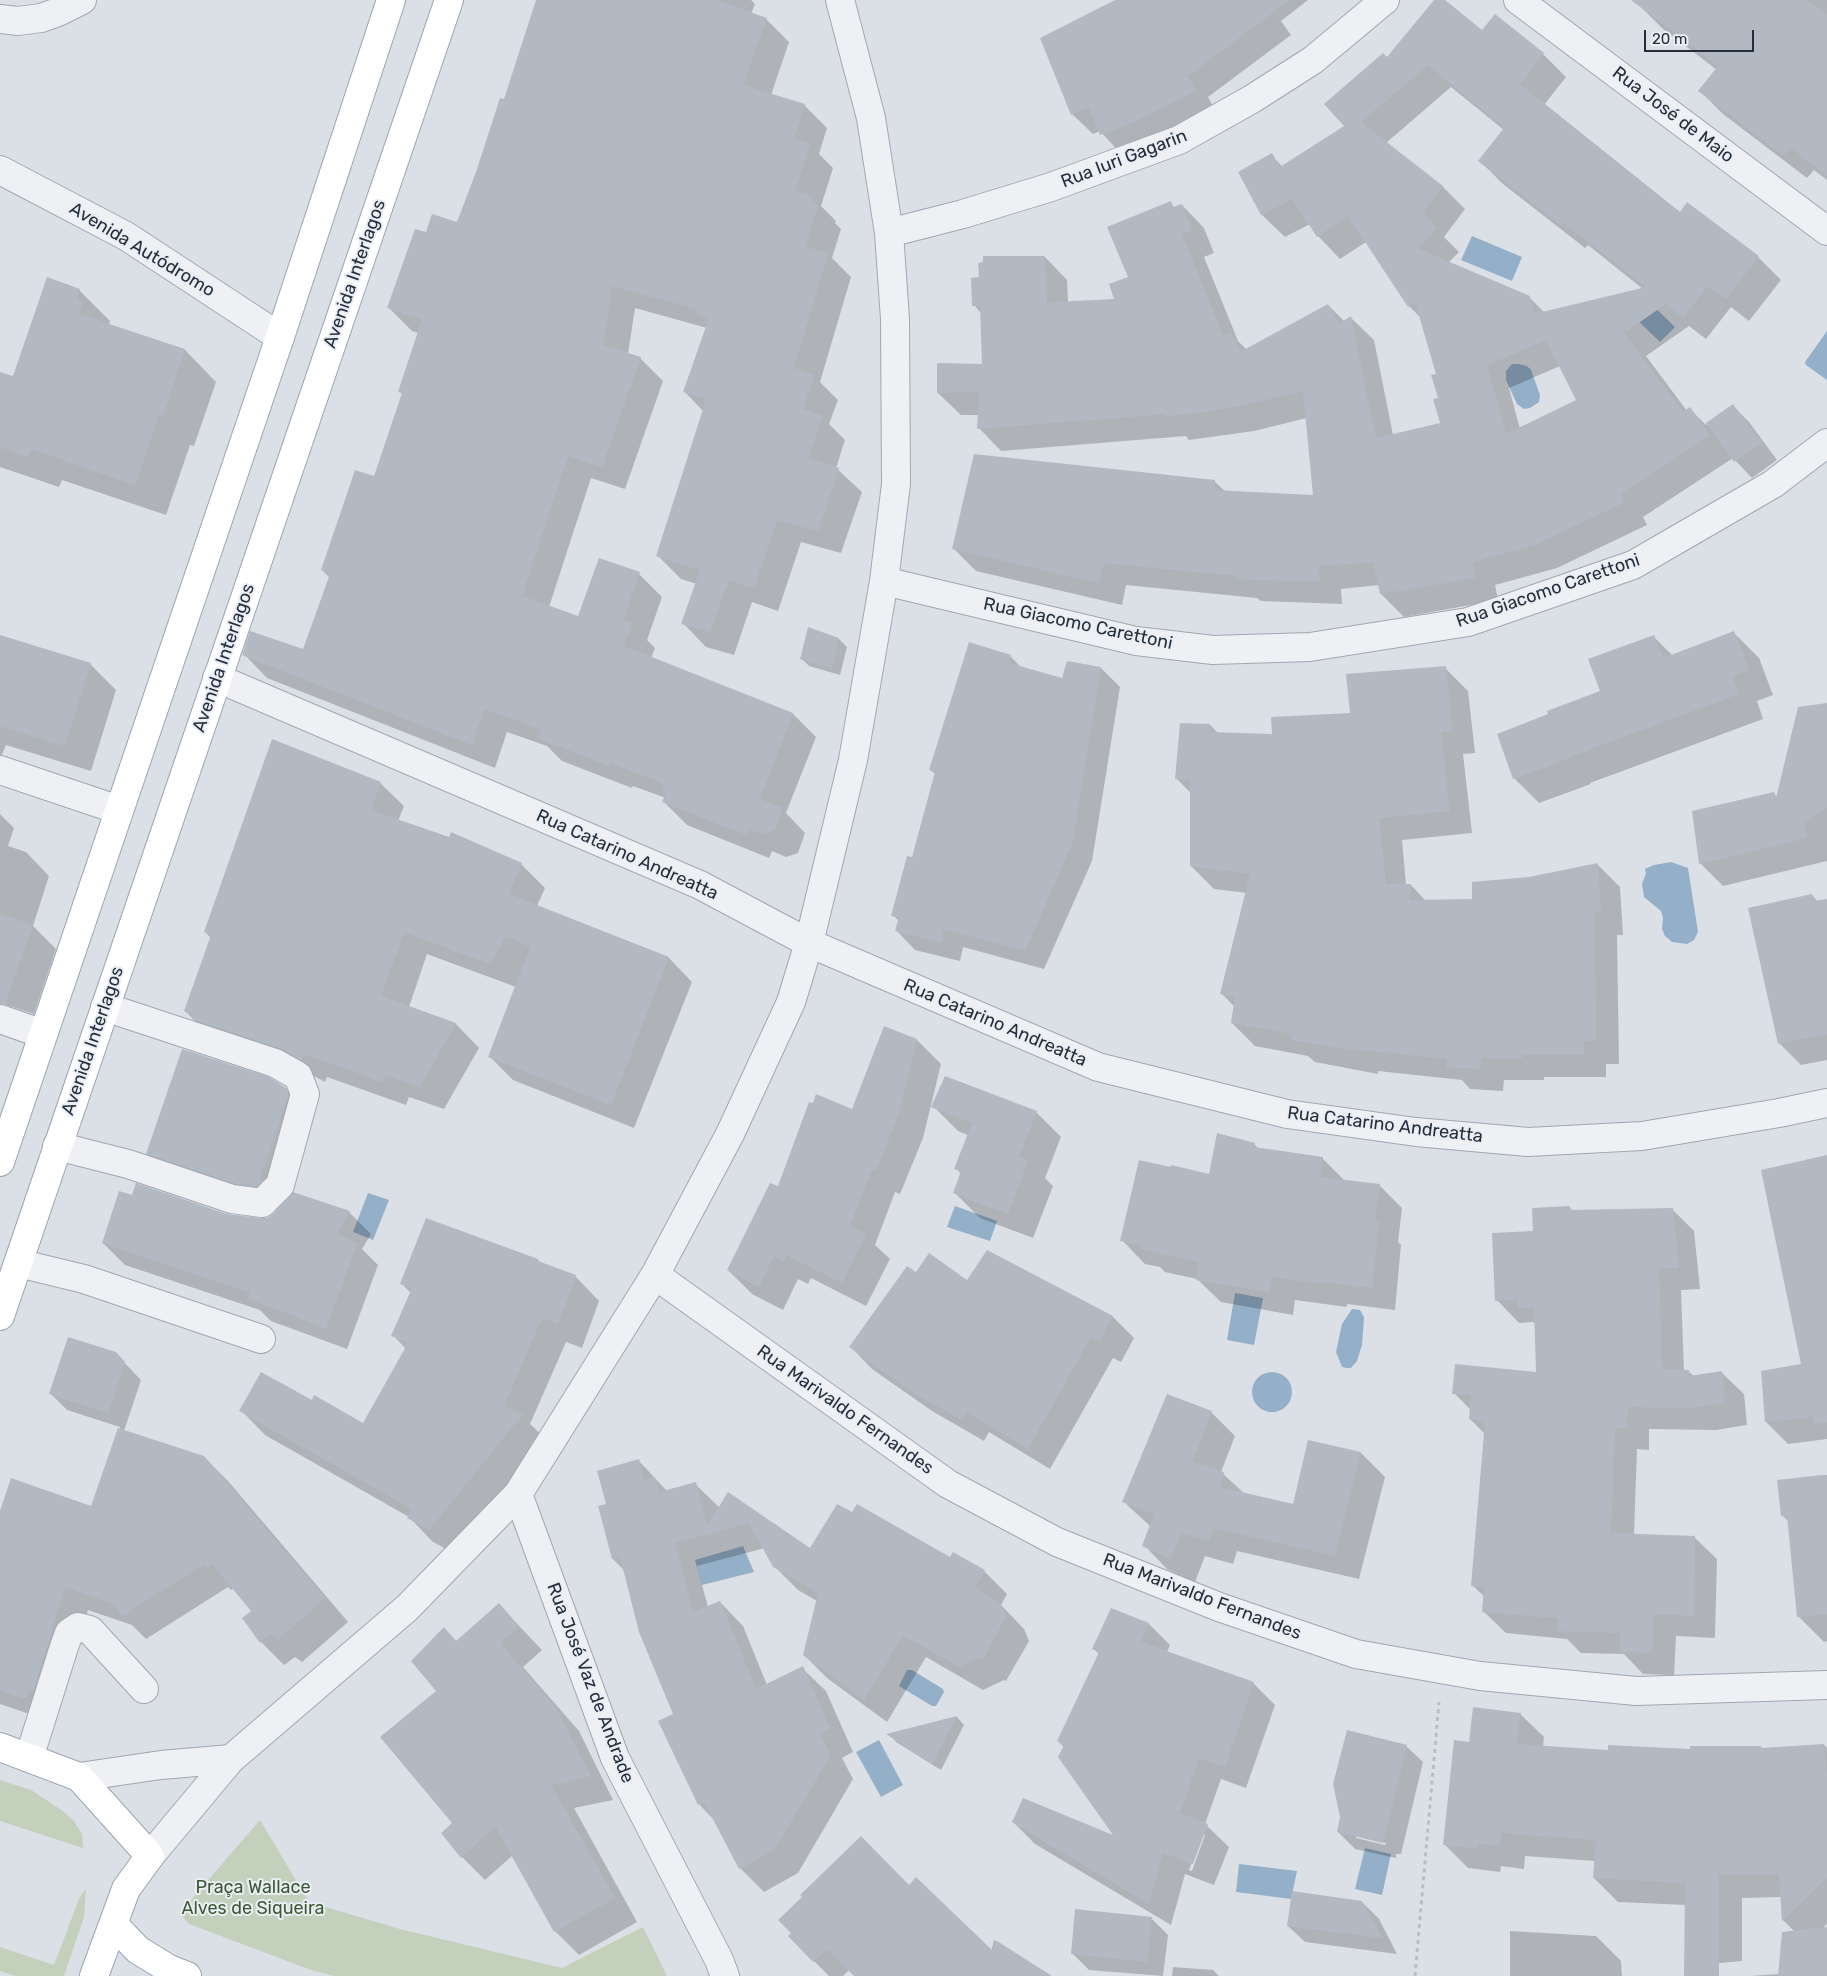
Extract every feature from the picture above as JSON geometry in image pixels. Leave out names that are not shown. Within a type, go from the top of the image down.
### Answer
[{"type":"main road","points":[[0,1162],[280,337],[391,0]]},
{"type":"main road","name":"Avenida Interlagos","points":[[0,1316],[449,0]]},
{"type":"main road","points":[[0,1747],[78,1777],[150,1856],[126,1889],[94,1976]]},
{"type":"main road","points":[[113,1924],[138,1950],[169,1969],[187,1976]]},
{"type":"street","points":[[0,19],[18,21],[41,18],[82,0]]},
{"type":"street","points":[[150,1856],[231,1759],[407,1608],[518,1494],[655,1275],[734,1125],[791,1002],[809,943],[853,760],[884,581],[896,484],[895,319],[889,233],[871,118],[840,0]]},
{"type":"street","name":"Rua Iuri Gagarin","points":[[889,233],[963,214],[1051,187],[1180,140],[1252,99],[1313,60],[1385,0]]},
{"type":"street","name":"Rua José de Maio","points":[[1518,0],[1827,231]]},
{"type":"street","name":"Avenida Autódromo","points":[[0,170],[126,236],[280,337]]},
{"type":"street","name":"Rua Giacomo Carettoni","points":[[884,581],[1136,640],[1214,650],[1310,647],[1468,622],[1633,565],[1773,484],[1827,443]]},
{"type":"street","name":"Rua Catarino Andreatta","points":[[217,678],[700,885],[809,943],[1098,1067],[1287,1114],[1416,1132],[1528,1142],[1642,1136],[1827,1103]]},
{"type":"street","points":[[0,770],[119,810]]},
{"type":"street","points":[[57,1146],[128,1164],[232,1199],[262,1203],[280,1185],[305,1094],[298,1076],[275,1063],[105,1007]]},
{"type":"street","points":[[0,1019],[43,1034]]},
{"type":"street","points":[[18,1263],[84,1279],[261,1339]]},
{"type":"street","name":"Rua Marivaldo Fernandes","points":[[655,1275],[948,1484],[1057,1542],[1218,1607],[1347,1650],[1480,1676],[1636,1692],[1827,1685]]},
{"type":"street","name":"Rua José Vaz de Andrade","points":[[518,1494],[615,1758],[719,1960],[725,1976]]},
{"type":"street","points":[[29,1758],[69,1633],[78,1627],[90,1630],[144,1689]]},
{"type":"street","points":[[78,1777],[161,1765],[231,1759]]},
{"type":"path","points":[[1414,1976],[1442,1669]]},
{"type":"green space","points":[[0,1780],[31,1790],[63,1811],[74,1821],[82,1834],[83,1848],[0,1821]]},
{"type":"green space","name":"Praça Wallace Alves de Siqueira","points":[[260,1820],[309,1902],[400,1929],[562,1968],[643,1927],[667,1976],[334,1976],[314,1971],[189,1924],[182,1916],[191,1900]]},
{"type":"green space","points":[[86,1888],[84,1917],[64,1976],[15,1976],[0,1971],[0,1947],[54,1965],[79,1899]]},
{"type":"water","points":[[1472,236],[1522,257],[1512,281],[1461,260]]},
{"type":"water","points":[[1645,298],[1675,327],[1660,342],[1630,313]]},
{"type":"water","points":[[1827,331],[1827,380],[1806,365],[1805,362]]},
{"type":"water","points":[[1512,364],[1527,366],[1531,370],[1540,395],[1539,402],[1530,408],[1524,409],[1517,404],[1506,380],[1506,371]]},
{"type":"water","points":[[1671,862],[1688,868],[1698,932],[1694,940],[1687,944],[1672,942],[1665,936],[1662,929],[1663,918],[1661,911],[1644,897],[1642,884],[1646,873],[1645,869],[1654,865]]},
{"type":"water","points":[[368,1193],[389,1200],[373,1240],[353,1232]]},
{"type":"water","points":[[955,1206],[997,1221],[990,1241],[947,1227]]},
{"type":"water","points":[[1235,1293],[1263,1298],[1254,1345],[1227,1340]]},
{"type":"water","points":[[1352,1309],[1360,1310],[1364,1317],[1362,1345],[1357,1361],[1351,1368],[1347,1368],[1342,1367],[1336,1352],[1342,1324]]},
{"type":"water","points":[[1272,1372],[1283,1375],[1289,1381],[1292,1392],[1289,1403],[1283,1409],[1272,1412],[1261,1409],[1255,1403],[1252,1392],[1255,1381],[1261,1375]]},
{"type":"water","points":[[743,1546],[754,1572],[702,1585],[695,1560]]},
{"type":"water","points":[[907,1670],[912,1670],[943,1689],[944,1692],[936,1706],[932,1706],[899,1686]]},
{"type":"water","points":[[879,1740],[903,1785],[881,1797],[856,1752]]},
{"type":"water","points":[[1365,1848],[1391,1854],[1382,1895],[1355,1889]]},
{"type":"water","points":[[1239,1864],[1297,1871],[1291,1899],[1236,1892]]},
{"type":"building","points":[[536,0],[716,0],[767,18],[743,85],[805,104],[794,138],[810,144],[795,191],[813,196],[811,202],[818,205],[805,247],[828,253],[794,368],[815,375],[803,409],[823,416],[808,458],[839,468],[818,531],[777,520],[754,588],[729,580],[710,632],[681,624],[700,570],[656,556],[704,406],[705,399],[683,392],[709,318],[696,314],[697,309],[612,286],[603,345],[641,357],[602,467],[568,456],[522,596],[578,616],[599,558],[640,572],[623,620],[632,623],[624,646],[793,713],[760,799],[783,808],[775,830],[761,834],[749,829],[746,835],[662,802],[666,793],[662,791],[665,784],[610,763],[609,766],[538,738],[541,729],[484,709],[472,745],[242,655],[250,631],[303,649],[330,574],[321,570],[355,470],[374,476],[402,393],[398,392],[422,319],[387,308],[415,229],[426,232],[432,214],[457,222],[476,172],[500,98],[504,99]]},
{"type":"building","points":[[1115,0],[1290,0],[1188,76],[1196,91],[1134,122],[1100,135],[1089,107],[1071,115],[1040,38]]},
{"type":"building","points":[[1434,0],[1445,0],[1482,30],[1495,14],[1544,53],[1520,84],[1680,212],[1687,202],[1759,256],[1726,299],[1708,286],[1683,318],[1666,304],[1624,333],[1683,412],[1690,407],[1710,435],[1621,494],[1625,502],[1534,545],[1473,562],[1475,578],[1380,594],[1373,562],[1319,566],[1320,582],[1236,579],[1237,576],[1104,563],[1099,583],[952,549],[974,454],[1215,480],[1214,490],[1313,495],[1303,391],[1231,408],[1165,417],[1165,414],[977,429],[979,391],[937,393],[937,363],[982,364],[980,306],[972,306],[971,278],[979,277],[978,263],[983,262],[983,256],[1045,256],[1047,304],[1114,299],[1109,284],[1128,277],[1107,227],[1171,201],[1173,207],[1182,204],[1192,230],[1182,234],[1223,336],[1232,333],[1240,352],[1328,304],[1339,324],[1351,316],[1376,438],[1440,423],[1433,399],[1438,398],[1431,375],[1436,374],[1415,302],[1408,307],[1348,216],[1317,237],[1292,199],[1261,215],[1238,172],[1272,153],[1280,167],[1344,126],[1324,104],[1383,53],[1387,57]],"holes":[[[1428,65],[1504,128],[1478,161],[1562,226],[1564,223],[1646,287],[1534,314],[1530,296],[1417,248],[1437,228],[1423,213],[1443,186],[1361,122]],[[1546,340],[1576,400],[1506,434],[1487,365]]]},
{"type":"building","points":[[1631,0],[1807,0],[1827,15],[1827,176],[1790,147],[1784,156],[1698,91],[1718,66]]},
{"type":"building","points":[[47,277],[80,289],[76,300],[83,303],[79,314],[185,349],[163,416],[159,415],[135,485],[31,449],[28,457],[0,447],[0,372],[13,376]]},
{"type":"building","points":[[1733,404],[1761,443],[1734,462],[1706,423]]},
{"type":"building","points":[[808,627],[839,638],[832,668],[800,659]]},
{"type":"building","points":[[1734,631],[1749,670],[1732,676],[1739,694],[1513,779],[1497,734],[1548,714],[1547,711],[1600,691],[1588,659],[1654,635],[1663,658]]},
{"type":"building","points":[[0,635],[91,663],[65,746],[0,726]]},
{"type":"building","points":[[969,642],[1011,655],[1009,663],[1062,678],[1067,661],[1101,667],[1073,842],[1025,951],[944,929],[941,943],[895,931],[899,917],[891,916],[907,856],[912,857],[935,772],[929,770]]},
{"type":"building","points":[[1446,666],[1453,731],[1441,732],[1450,811],[1379,818],[1386,884],[1411,884],[1409,900],[1472,899],[1472,882],[1529,877],[1598,863],[1601,912],[1595,912],[1596,1041],[1584,1041],[1584,1054],[1522,1055],[1522,1058],[1481,1058],[1480,1069],[1446,1067],[1447,1059],[1355,1049],[1355,1051],[1291,1040],[1292,1034],[1231,1023],[1235,996],[1220,994],[1250,874],[1190,866],[1190,780],[1175,779],[1180,723],[1210,724],[1210,732],[1272,734],[1271,717],[1350,713],[1346,674]]},
{"type":"building","points":[[1827,703],[1827,807],[1804,824],[1807,838],[1699,864],[1692,811],[1774,792],[1776,798],[1798,707]]},
{"type":"building","points":[[272,739],[381,782],[371,810],[449,837],[451,832],[522,863],[509,894],[669,957],[611,1105],[488,1057],[530,947],[506,936],[490,964],[404,932],[381,996],[456,1023],[420,1087],[385,1075],[383,1082],[303,1054],[301,1060],[280,1048],[192,1019],[194,1015],[184,1011],[211,935],[204,932]]},
{"type":"building","points":[[1812,894],[1814,901],[1827,899],[1827,1034],[1778,1044],[1748,908]]},
{"type":"building","points":[[0,914],[33,925],[5,1004],[0,1004]]},
{"type":"building","points":[[884,1026],[917,1039],[899,1113],[876,1171],[872,1169],[850,1226],[866,1234],[842,1283],[786,1255],[784,1261],[774,1256],[759,1287],[727,1270],[770,1183],[778,1186],[809,1102],[813,1103],[816,1094],[852,1109]]},
{"type":"building","points":[[182,1049],[269,1077],[285,1087],[289,1095],[259,1180],[262,1181],[256,1186],[236,1184],[146,1154]]},
{"type":"building","points":[[945,1076],[1037,1111],[1019,1156],[1028,1160],[1008,1214],[953,1193],[961,1171],[954,1169],[972,1123],[931,1107]]},
{"type":"building","points":[[1217,1133],[1255,1143],[1254,1147],[1323,1157],[1320,1177],[1380,1184],[1375,1220],[1379,1221],[1372,1288],[1272,1277],[1270,1292],[1196,1280],[1199,1262],[1141,1249],[1142,1245],[1120,1241],[1139,1160],[1209,1174]]},
{"type":"building","points":[[1827,1155],[1827,1422],[1814,1424],[1813,1417],[1765,1422],[1761,1371],[1801,1364],[1761,1170]]},
{"type":"building","points":[[136,1183],[227,1214],[267,1218],[293,1192],[350,1211],[337,1234],[357,1243],[326,1329],[248,1299],[250,1293],[102,1243],[119,1191],[132,1195]]},
{"type":"building","points":[[1570,1206],[1570,1210],[1673,1208],[1679,1268],[1659,1268],[1662,1369],[1689,1370],[1689,1376],[1722,1371],[1725,1403],[1693,1408],[1628,1407],[1627,1428],[1615,1428],[1611,1533],[1695,1536],[1694,1616],[1654,1614],[1652,1653],[1620,1652],[1620,1633],[1557,1631],[1558,1618],[1482,1612],[1484,1587],[1471,1586],[1485,1421],[1469,1419],[1471,1395],[1452,1394],[1455,1364],[1536,1372],[1534,1307],[1518,1308],[1517,1300],[1495,1301],[1492,1233],[1533,1231],[1532,1208]]},
{"type":"building","points":[[426,1218],[576,1275],[558,1324],[542,1318],[504,1406],[523,1414],[429,1530],[407,1518],[412,1509],[239,1411],[261,1372],[312,1400],[314,1395],[363,1423],[408,1343],[391,1336],[412,1288],[400,1284]]},
{"type":"building","points":[[987,1250],[1113,1316],[1099,1342],[1091,1337],[1028,1449],[967,1412],[962,1420],[909,1390],[849,1347],[907,1266],[916,1272],[929,1253],[967,1280]]},
{"type":"building","points":[[68,1337],[116,1352],[125,1362],[108,1413],[49,1394]]},
{"type":"building","points":[[1167,1394],[1212,1411],[1192,1462],[1224,1472],[1220,1487],[1293,1504],[1308,1440],[1361,1452],[1335,1556],[1213,1528],[1209,1541],[1181,1533],[1171,1559],[1142,1546],[1154,1514],[1122,1502]]},
{"type":"building","points":[[118,1428],[204,1456],[325,1598],[278,1640],[271,1634],[260,1643],[242,1618],[251,1611],[212,1564],[206,1568],[204,1564],[122,1616],[114,1604],[65,1587],[33,1691],[29,1690],[26,1699],[0,1690],[0,1511],[11,1478],[91,1506]]},
{"type":"building","points":[[639,1459],[644,1480],[655,1477],[659,1492],[696,1482],[707,1526],[728,1492],[810,1548],[837,1504],[852,1512],[857,1504],[950,1557],[953,1552],[985,1570],[975,1587],[1001,1604],[1006,1617],[983,1659],[980,1657],[959,1667],[903,1635],[864,1700],[803,1655],[818,1593],[773,1567],[749,1523],[675,1543],[693,1612],[720,1601],[756,1689],[803,1666],[830,1729],[819,1734],[831,1755],[774,1850],[739,1869],[704,1802],[698,1805],[658,1721],[673,1714],[639,1632],[620,1557],[612,1559],[598,1506],[606,1504],[597,1471]]},
{"type":"building","points":[[1827,1475],[1827,1614],[1797,1617],[1787,1516],[1781,1516],[1777,1480]]},
{"type":"building","points":[[499,1603],[519,1626],[500,1643],[555,1706],[591,1776],[551,1785],[615,1898],[554,1932],[495,1826],[461,1858],[441,1833],[452,1823],[380,1737],[436,1691],[411,1661],[444,1627],[456,1641]]},
{"type":"building","points":[[1111,1608],[1149,1623],[1141,1642],[1254,1682],[1225,1767],[1199,1758],[1180,1813],[1208,1824],[1193,1864],[1163,1853],[1149,1904],[1012,1822],[1023,1798],[1113,1835],[1058,1757],[1064,1745],[1057,1741],[1099,1652],[1092,1649]]},
{"type":"building","points":[[1473,1707],[1521,1713],[1516,1744],[1608,1750],[1608,1745],[1690,1749],[1690,1746],[1761,1746],[1761,1748],[1824,1744],[1827,1777],[1827,1878],[1782,1921],[1779,1874],[1719,1874],[1719,1976],[1684,1976],[1685,1883],[1593,1878],[1596,1840],[1502,1833],[1500,1846],[1478,1843],[1477,1849],[1443,1845],[1454,1740],[1469,1742]]},
{"type":"building","points":[[957,1716],[932,1764],[886,1734]]},
{"type":"building","points":[[1347,1730],[1407,1745],[1383,1843],[1337,1832],[1340,1817],[1333,1784]]},
{"type":"building","points":[[861,1836],[909,1885],[916,1877],[992,1950],[997,1941],[1052,1976],[854,1976],[827,1949],[813,1962],[788,1936],[791,1933],[778,1920],[802,1897],[800,1895]]},
{"type":"building","points":[[1292,1891],[1362,1901],[1382,1938],[1287,1926]]},
{"type":"building","points":[[1075,1909],[1152,1917],[1147,1962],[1071,1954]]},
{"type":"building","points":[[1827,1927],[1827,1976],[1778,1976],[1782,1932]]}]
